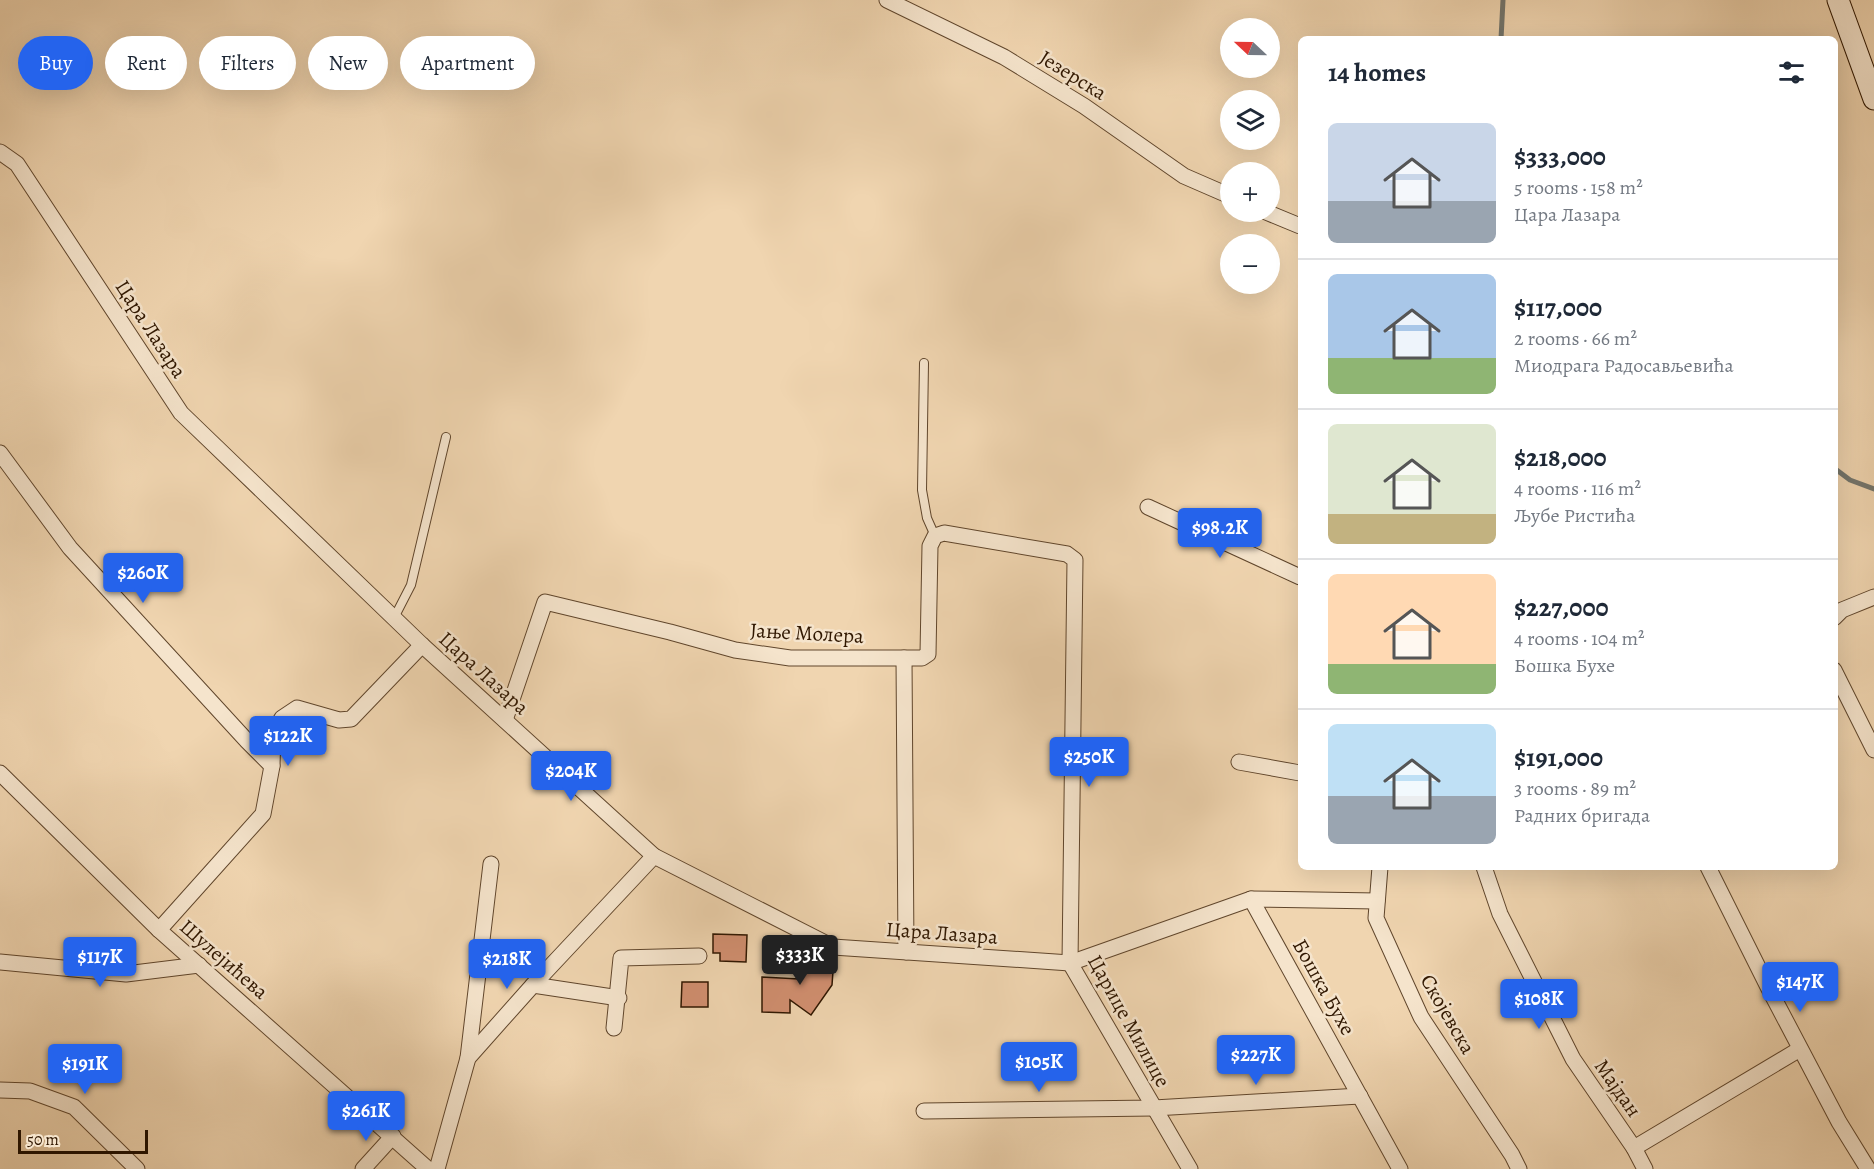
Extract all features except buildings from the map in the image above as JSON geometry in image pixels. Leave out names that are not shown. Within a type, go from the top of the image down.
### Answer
[{"type":"street","name":"Језерска","points":[[887,0],[1004,57],[1084,106],[1184,176],[1220,192]]},
{"type":"street","points":[[1840,2],[1874,99]]},
{"type":"street","name":"Цара Лазара","points":[[0,152],[16,164],[182,413],[422,645],[654,856],[833,947],[1070,963],[1251,899],[1377,901]]},
{"type":"street","points":[[1280,218],[1298,225]]},
{"type":"street","points":[[0,453],[70,548],[272,766]]},
{"type":"street","points":[[1151,509],[1298,576]]},
{"type":"street","name":"Царице Милице","points":[[935,536],[944,533],[1066,554],[1075,560],[1070,963],[1190,1169]]},
{"type":"street","points":[[906,952],[904,658],[922,658],[928,654],[930,546],[935,536]]},
{"type":"street","points":[[1838,614],[1842,610],[1874,597]]},
{"type":"street","name":"Јање Молера","points":[[505,720],[545,602],[735,650],[789,658],[904,658]]},
{"type":"street","points":[[159,930],[263,814],[272,766],[273,733],[282,718],[297,708],[339,720],[351,719],[422,645]]},
{"type":"street","points":[[1838,678],[1874,750]]},
{"type":"street","points":[[1239,762],[1298,773]]},
{"type":"street","name":"Шулејићева","points":[[0,773],[159,930],[428,1169]]},
{"type":"street","points":[[468,1058],[654,856]]},
{"type":"street","points":[[437,1169],[468,1058],[491,864]]},
{"type":"street","name":"Скојевска","points":[[1380,870],[1376,918],[1421,1017],[1519,1169]]},
{"type":"street","name":"Мајдан","points":[[1485,870],[1500,914],[1573,1059],[1634,1148],[1645,1169]]},
{"type":"street","points":[[1709,870],[1839,1122],[1868,1169]]},
{"type":"street","name":"Бошка Бухе","points":[[1251,899],[1400,1169]]},
{"type":"street","points":[[614,1028],[619,998],[621,958],[699,956]]},
{"type":"street","points":[[0,962],[126,974],[199,965]]},
{"type":"street","points":[[533,985],[619,998]]},
{"type":"street","points":[[1634,1148],[1800,1048]]},
{"type":"street","points":[[0,1090],[30,1091],[74,1107],[137,1169]]},
{"type":"street","points":[[924,1111],[1154,1108],[1360,1096]]},
{"type":"street","points":[[363,1169],[393,1136]]},
{"type":"lane","points":[[924,363],[922,490],[927,518],[935,536]]},
{"type":"lane","points":[[394,618],[411,585],[446,437]]},
{"type":"waterway","points":[[1501,36],[1503,0]]},
{"type":"waterway","points":[[1838,471],[1850,480],[1874,489]]}]
